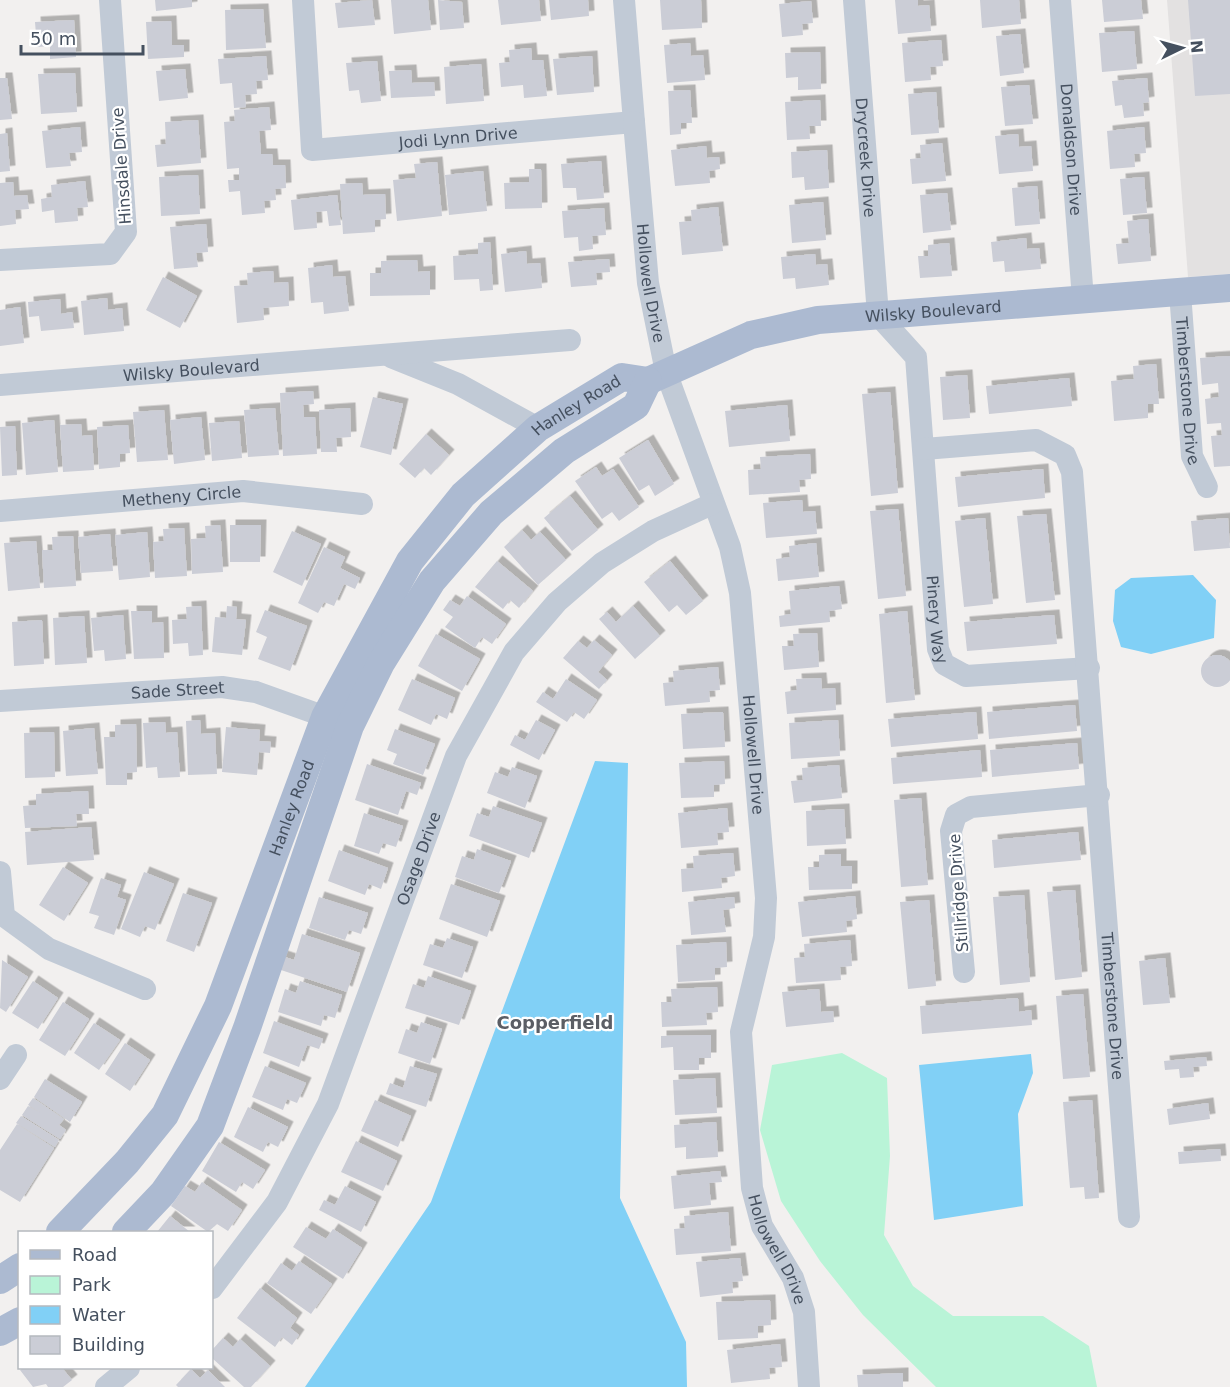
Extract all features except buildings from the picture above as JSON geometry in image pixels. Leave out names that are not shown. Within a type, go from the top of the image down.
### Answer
[{"type":"main road","name":"Wilsky Boulevard","points":[[657,376],[768,330],[818,320],[1230,288]]},
{"type":"main road","name":"Hanley Road","points":[[62,1231],[127,1162],[165,1115],[218,1006],[338,721],[410,561],[463,495],[538,428],[622,377],[657,376]]},
{"type":"main road","name":"Hanley Road","points":[[128,1231],[163,1193],[210,1126],[247,1029],[338,721],[381,663],[432,581],[491,513],[564,451],[636,406],[657,376]]},
{"type":"main road","points":[[0,1280],[18,1268]]},
{"type":"main road","points":[[0,1332],[18,1322]]},
{"type":"street","name":"Hinsdale Drive","points":[[0,260],[110,254],[126,232],[110,0]]},
{"type":"street","name":"Jodi Lynn Drive","points":[[303,0],[312,150],[634,122]]},
{"type":"street","points":[[624,0],[634,122]]},
{"type":"street","name":"Drycreek Drive","points":[[854,0],[878,315]]},
{"type":"street","name":"Donaldson Drive","points":[[1060,0],[1083,299]]},
{"type":"street","name":"Hollowell Drive","points":[[634,122],[657,376],[730,547],[740,593],[766,898],[764,937],[741,1032],[752,1188],[762,1226],[793,1278],[804,1312],[809,1387]]},
{"type":"street","name":"Timberstone Drive","points":[[1180,292],[1192,456],[1207,487]]},
{"type":"street","name":"Pinery Way","points":[[878,315],[916,357],[938,649],[944,664],[966,676],[1089,668]]},
{"type":"street","name":"Wilsky Boulevard","points":[[0,385],[570,340]]},
{"type":"street","name":"Wilsky Boulevard","points":[[384,355],[458,384],[538,428]]},
{"type":"street","points":[[924,449],[1036,440],[1065,455],[1072,472],[1099,795]]},
{"type":"street","name":"Metheny Circle","points":[[0,511],[243,491],[362,504]]},
{"type":"street","name":"Osage Drive","points":[[213,1287],[277,1202],[328,1104],[456,756],[514,652],[557,603],[602,563],[653,531],[712,504]]},
{"type":"street","name":"Sade Street","points":[[0,701],[222,687],[256,692],[338,721]]},
{"type":"street","name":"Timberstone Drive","points":[[1099,795],[1129,1217]]},
{"type":"street","name":"Stillridge Drive","points":[[964,972],[951,831],[956,815],[971,807],[1099,795]]},
{"type":"street","points":[[0,872],[4,916],[49,949],[146,989]]},
{"type":"street","points":[[0,1079],[16,1055]]},
{"type":"street","points":[[106,1387],[128,1369]]},
{"type":"shaded area","points":[[1167,0],[1230,0],[1230,274],[1188,277]]},
{"type":"green space","points":[[842,1053],[887,1078],[890,1156],[884,1235],[913,1286],[953,1316],[1043,1316],[1089,1346],[1097,1387],[936,1387],[863,1315],[820,1261],[781,1201],[760,1130],[772,1065]]},
{"type":"water","points":[[1193,575],[1216,600],[1214,638],[1151,654],[1121,647],[1113,621],[1115,590],[1131,578]]},
{"type":"water","points":[[595,761],[628,763],[620,1198],[686,1342],[687,1387],[305,1387],[431,1202]]},
{"type":"water","points":[[1031,1054],[1033,1073],[1018,1114],[1023,1206],[934,1220],[919,1065]]},
{"type":"district","name":"Copperfield","points":[[555,1023]]}]
